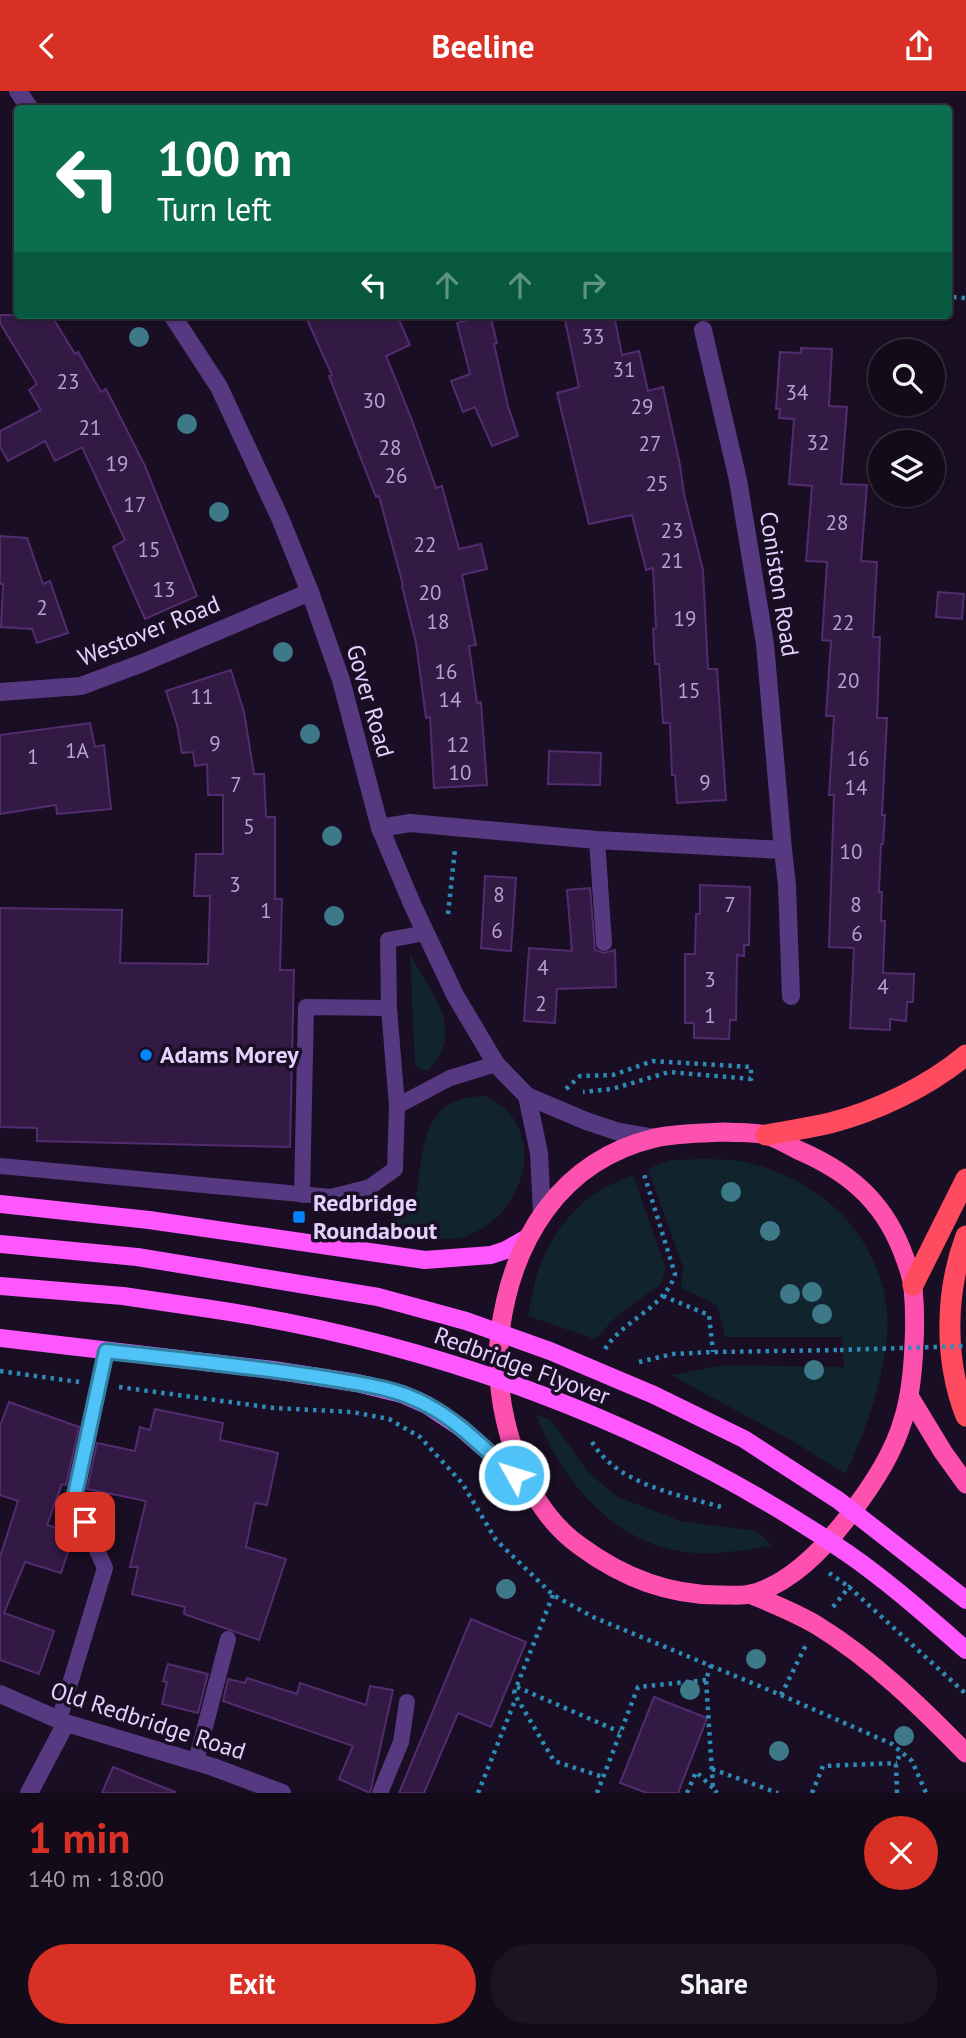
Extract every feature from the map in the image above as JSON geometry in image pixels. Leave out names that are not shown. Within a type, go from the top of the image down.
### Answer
[{"type":"highway","points":[[766,1135],[835,1168],[862,1189],[879,1207],[894,1232],[913,1285],[915,1320],[909,1395],[903,1423],[893,1446],[867,1491],[836,1533],[794,1571],[775,1584],[750,1594],[712,1595],[673,1591],[633,1578],[597,1559],[572,1541],[530,1488],[514,1451],[502,1408],[499,1343],[504,1303],[527,1238],[542,1213],[577,1177],[600,1161],[625,1149],[655,1138],[724,1132],[766,1135],[832,1122],[930,1082],[966,1055]]},
{"type":"highway","points":[[913,1285],[966,1179]]},
{"type":"highway","points":[[966,1236],[954,1279],[949,1324],[954,1371],[966,1416]]},
{"type":"highway","points":[[909,1395],[943,1452],[966,1484]]},
{"type":"highway","points":[[750,1594],[794,1612],[847,1646],[904,1692],[966,1753]]},
{"type":"main road","points":[[0,1204],[149,1220],[425,1260],[491,1255],[527,1238]]},
{"type":"main road","name":"Redbridge Flyover","points":[[0,1244],[137,1257],[378,1297],[466,1321],[550,1351],[654,1395],[744,1440],[838,1500],[966,1600]]},
{"type":"main road","name":"Redbridge Flyover","points":[[0,1286],[123,1296],[260,1316],[376,1341],[533,1391],[672,1451],[765,1501],[849,1554],[966,1650]]},
{"type":"main road","points":[[0,1338],[273,1370],[357,1383],[402,1394],[427,1405],[460,1427],[530,1488]]},
{"type":"street","name":"Gover Road","points":[[175,319],[219,387],[280,518],[310,592],[341,681],[380,828],[455,995],[496,1064],[527,1096],[619,1132],[655,1138]]},
{"type":"street","name":"Coniston Road","points":[[703,330],[738,480],[765,644],[787,885],[791,996]]},
{"type":"street","name":"Westover Road","points":[[0,692],[81,686],[145,662],[310,592]]},
{"type":"street","points":[[380,828],[410,823],[597,840],[783,850]]},
{"type":"street","points":[[527,1096],[539,1153],[542,1213]]},
{"type":"street","name":"Old Redbridge Road","points":[[0,1694],[63,1722],[196,1761],[282,1793]]},
{"type":"street","points":[[29,1793],[63,1722]]},
{"type":"lane","points":[[597,840],[604,943]]},
{"type":"lane","points":[[0,1166],[331,1198],[370,1187],[395,1168],[397,1106],[389,1008],[388,940],[425,933]]},
{"type":"lane","points":[[302,1195],[306,1007],[389,1008]]},
{"type":"lane","points":[[397,1106],[450,1078],[496,1064]]},
{"type":"lane","points":[[63,1722],[105,1568],[74,1499],[106,1351]]},
{"type":"lane","points":[[196,1761],[228,1639]]},
{"type":"lane","points":[[380,1793],[401,1742],[407,1702]]},
{"type":"path","points":[[953,297],[966,297]]},
{"type":"path","points":[[448,914],[457,828]]},
{"type":"path","points":[[555,1084],[565,1089],[585,1092],[612,1089],[668,1072],[751,1079],[751,1067],[653,1061],[614,1078],[580,1076],[565,1089]]},
{"type":"path","points":[[603,1353],[610,1342],[663,1296],[676,1274],[644,1174]]},
{"type":"path","points":[[663,1296],[709,1315],[713,1352]]},
{"type":"path","points":[[637,1363],[673,1354],[966,1346]]},
{"type":"path","points":[[0,1371],[274,1408],[352,1412],[389,1419],[420,1437],[462,1483],[496,1540],[553,1595],[593,1617],[781,1695],[901,1751],[912,1761],[926,1793]]},
{"type":"path","points":[[591,1441],[597,1450],[627,1475],[664,1491],[723,1508]]},
{"type":"path","points":[[839,1598],[849,1587],[966,1694]]},
{"type":"path","points":[[553,1595],[514,1693],[554,1761],[603,1777]]},
{"type":"path","points":[[781,1695],[799,1656]]},
{"type":"path","points":[[711,1665],[706,1679],[713,1788]]},
{"type":"path","points":[[597,1793],[638,1687],[706,1679]]},
{"type":"path","points":[[517,1687],[620,1732]]},
{"type":"path","points":[[478,1793],[517,1697]]},
{"type":"path","points":[[897,1793],[897,1763],[901,1751]]},
{"type":"path","points":[[813,1793],[823,1766],[897,1763]]},
{"type":"path","points":[[712,1769],[778,1793]]},
{"type":"path","points":[[687,1793],[696,1772],[717,1793]]},
{"type":"shaded area","points":[[410,954],[436,998],[445,1027],[445,1041],[439,1056],[428,1071],[415,1065]]},
{"type":"shaded area","points":[[485,1096],[511,1115],[520,1132],[524,1150],[523,1169],[508,1204],[495,1219],[480,1230],[463,1237],[433,1238],[382,1230],[406,1208],[416,1194],[426,1137],[437,1115],[455,1101]]},
{"type":"shaded area","points":[[671,1160],[745,1162],[771,1170],[818,1194],[855,1230],[880,1277],[887,1323],[882,1368],[870,1414],[845,1474],[791,1440],[671,1375],[724,1365],[844,1367],[842,1337],[725,1337],[717,1305],[681,1288],[683,1267],[648,1169]]},
{"type":"shaded area","points":[[633,1175],[666,1269],[661,1284],[617,1316],[595,1339],[528,1316],[535,1280],[557,1233],[579,1206],[594,1194]]},
{"type":"shaded area","points":[[536,1415],[551,1420],[589,1473],[616,1496],[680,1521],[757,1531],[772,1546],[697,1553],[669,1549],[618,1526],[578,1488],[561,1465]]},
{"type":"building","points":[[0,315],[14,315],[14,319],[53,319],[75,354],[78,352],[101,392],[106,389],[145,466],[197,596],[145,619],[113,547],[125,540],[82,447],[55,461],[45,441],[8,461],[0,447],[0,431],[41,410],[29,390],[37,384],[0,323]]},
{"type":"building","points":[[307,319],[399,319],[410,345],[386,356],[436,488],[442,486],[459,549],[481,544],[487,569],[462,575],[476,645],[469,646],[477,703],[481,702],[487,785],[434,788],[430,717],[426,718],[416,643],[403,585],[379,496],[376,497],[329,376],[332,375]]},
{"type":"building","points":[[491,319],[508,406],[518,436],[492,446],[475,407],[463,412],[451,381],[470,374],[457,323]]},
{"type":"building","points":[[565,319],[615,319],[622,355],[639,351],[648,391],[663,387],[684,494],[703,570],[708,669],[717,669],[726,800],[677,803],[675,775],[672,775],[670,723],[663,723],[659,664],[655,664],[653,568],[646,570],[632,515],[589,524],[557,393],[579,387]]},
{"type":"building","points":[[801,348],[832,349],[829,406],[847,407],[841,484],[867,485],[861,561],[877,562],[873,637],[880,637],[877,718],[887,718],[882,815],[885,815],[879,892],[882,892],[881,921],[885,921],[883,973],[914,974],[913,1002],[907,1002],[906,1021],[890,1019],[890,1030],[850,1028],[854,948],[829,947],[834,795],[829,795],[834,716],[826,716],[831,641],[822,640],[827,562],[806,561],[812,486],[789,484],[794,419],[779,418],[780,409],[776,409],[780,352],[801,353]]},
{"type":"building","points":[[0,536],[27,538],[43,584],[50,581],[68,633],[37,643],[32,629],[1,627],[3,584],[0,584]]},
{"type":"building","points":[[938,592],[964,594],[962,619],[936,617]]},
{"type":"building","name":"Adams Morey","points":[[231,670],[244,712],[254,774],[264,774],[266,817],[275,817],[275,899],[282,899],[280,970],[294,970],[290,1147],[37,1141],[37,1128],[0,1127],[0,908],[122,910],[120,963],[208,964],[210,896],[194,896],[196,854],[223,854],[223,795],[208,795],[207,764],[195,766],[193,752],[182,753],[177,725],[166,691]]},
{"type":"building","points":[[90,723],[95,747],[104,745],[111,809],[57,814],[56,805],[0,814],[0,735]]},
{"type":"building","points":[[549,751],[601,753],[600,785],[548,784]]},
{"type":"building","points":[[485,876],[516,878],[511,951],[481,948]]},
{"type":"building","points":[[700,885],[750,887],[749,945],[744,945],[744,956],[737,955],[736,1020],[730,1020],[729,1039],[694,1038],[694,1023],[685,1023],[685,954],[695,954]]},
{"type":"building","points":[[590,888],[595,950],[604,953],[615,950],[616,987],[557,989],[555,1023],[524,1021],[529,948],[572,951],[567,890]]},
{"type":"building","points":[[9,1402],[79,1427],[66,1485],[62,1484],[47,1525],[74,1534],[61,1573],[25,1562],[4,1613],[54,1631],[39,1674],[0,1660],[0,1557],[18,1501],[0,1495],[0,1426]]},
{"type":"building","points":[[155,1409],[223,1423],[220,1440],[278,1453],[267,1505],[255,1503],[246,1547],[286,1559],[259,1640],[184,1614],[185,1607],[132,1594],[138,1567],[130,1567],[146,1501],[87,1489],[97,1443],[135,1451],[140,1427],[150,1430]]},
{"type":"building","points":[[471,1619],[526,1642],[491,1727],[458,1713],[424,1793],[399,1793]]},
{"type":"building","points":[[168,1664],[208,1674],[198,1713],[162,1704],[167,1682],[163,1681]]},
{"type":"building","points":[[247,1678],[297,1694],[300,1683],[366,1705],[370,1686],[393,1690],[370,1793],[339,1779],[353,1746],[223,1701],[228,1679],[245,1683]]},
{"type":"building","points":[[654,1697],[707,1718],[678,1793],[647,1793],[620,1783]]},
{"type":"building","points":[[113,1767],[175,1792],[175,1793],[102,1793]]},
{"type":"place","name":"Adams Morey","points":[[146,1055]]},
{"type":"place","name":"Redbridge Roundabout","points":[[299,1217]]},
{"type":"route","points":[[85,1522],[74,1499],[106,1351],[273,1370],[357,1383],[402,1394],[427,1405],[460,1427],[514,1475]]}]
